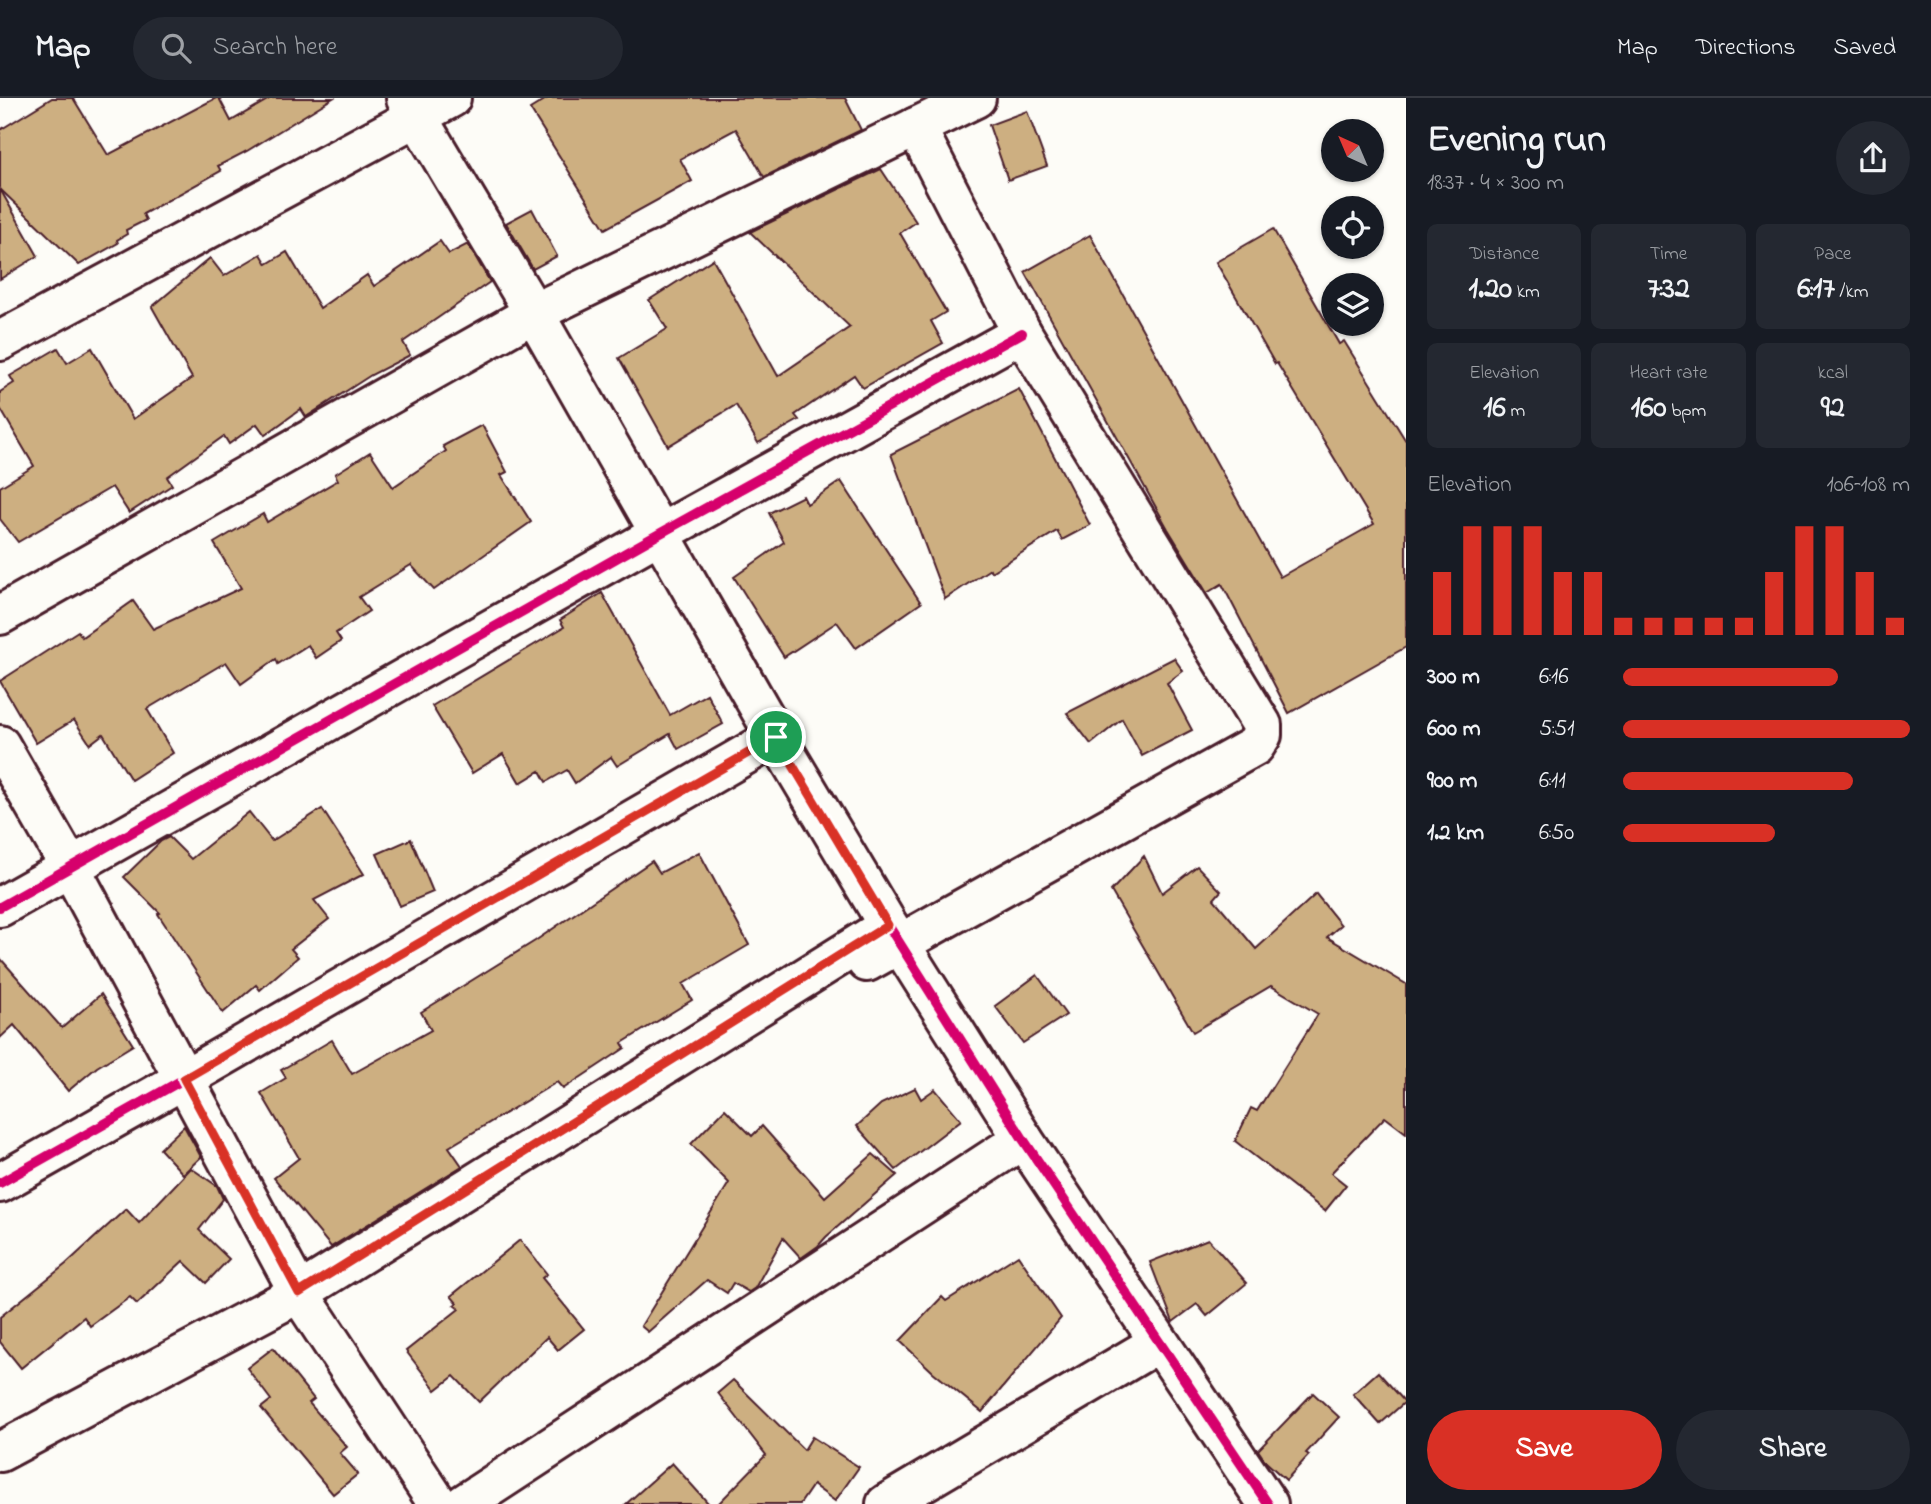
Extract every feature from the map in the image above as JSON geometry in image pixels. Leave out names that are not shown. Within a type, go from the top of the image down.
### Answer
[{"type":"street","points":[[0,341],[412,107],[450,98]]},
{"type":"street","points":[[0,615],[534,313],[976,98]]},
{"type":"street","points":[[412,107],[534,313],[776,737],[888,925],[1023,1139],[1157,1343],[1268,1504]]},
{"type":"street","points":[[867,962],[1255,746],[1262,735],[1262,725],[1021,333],[916,127]]},
{"type":"street","points":[[0,907],[659,534],[1021,333]]},
{"type":"street","points":[[0,1183],[776,737]]},
{"type":"street","points":[[0,744],[70,867],[299,1293],[438,1504]]},
{"type":"street","points":[[0,1452],[299,1293],[888,925]]},
{"type":"street","points":[[464,1504],[1023,1139]]},
{"type":"street","points":[[886,1504],[1157,1343]]},
{"type":"building","points":[[52,98],[73,98],[108,155],[216,98],[219,98],[231,121],[271,98],[333,98],[218,166],[221,171],[143,214],[146,220],[126,230],[127,234],[117,240],[118,243],[79,265],[0,189],[0,130]]},
{"type":"building","points":[[548,98],[845,98],[861,130],[764,177],[736,129],[680,159],[692,181],[605,229],[530,109]]},
{"type":"building","points":[[1027,111],[1047,166],[1008,180],[989,125]]},
{"type":"building","points":[[881,169],[916,222],[900,233],[946,312],[931,321],[943,343],[863,388],[854,375],[795,415],[799,420],[758,443],[736,405],[668,446],[619,358],[667,329],[649,300],[713,259],[778,376],[850,327],[750,232]]},
{"type":"building","points":[[0,189],[38,256],[0,279]]},
{"type":"building","points":[[532,209],[557,256],[533,269],[506,223]]},
{"type":"building","points":[[1273,229],[1321,313],[1321,336],[1334,336],[1339,344],[1344,341],[1406,441],[1406,647],[1289,713],[1222,584],[1207,593],[1168,529],[1025,272],[1090,235],[1280,577],[1374,524],[1277,363],[1275,364],[1216,262]]},
{"type":"building","points":[[440,241],[449,254],[468,244],[490,282],[403,342],[410,355],[371,375],[306,417],[301,409],[265,435],[257,424],[229,444],[224,436],[167,477],[172,485],[129,513],[112,487],[18,542],[0,519],[0,487],[34,466],[0,408],[0,392],[14,383],[10,376],[58,348],[67,363],[92,348],[133,419],[192,378],[152,307],[210,258],[224,276],[261,254],[267,264],[287,252],[320,308],[367,275],[374,286]]},
{"type":"building","points":[[1019,389],[1090,525],[1062,540],[1057,531],[991,572],[990,569],[945,599],[891,454]]},
{"type":"building","points":[[482,425],[507,472],[501,475],[531,522],[434,590],[411,565],[359,597],[369,611],[336,633],[341,641],[316,658],[308,645],[278,664],[276,659],[241,684],[226,662],[147,709],[173,753],[131,780],[103,734],[90,744],[74,720],[36,743],[0,681],[78,631],[82,637],[133,601],[153,629],[241,588],[214,543],[263,514],[267,522],[338,480],[335,474],[370,452],[393,487],[446,451],[443,446]]},
{"type":"building","points":[[841,481],[921,603],[856,648],[837,622],[784,657],[734,577],[784,542],[769,513],[803,496],[807,504]]},
{"type":"building","points":[[602,593],[670,715],[707,694],[723,724],[678,749],[670,734],[617,766],[611,757],[575,783],[567,770],[546,782],[540,771],[520,783],[503,754],[472,773],[432,706],[564,627],[560,620]]},
{"type":"building","points":[[1174,658],[1183,671],[1167,683],[1192,730],[1142,756],[1122,719],[1091,744],[1067,713]]},
{"type":"building","points":[[322,809],[364,874],[314,900],[329,919],[291,949],[298,957],[260,990],[256,985],[223,1013],[158,914],[160,913],[124,877],[161,841],[169,837],[191,859],[249,812],[272,841]]},
{"type":"building","points":[[411,839],[433,892],[400,906],[377,854]]},
{"type":"building","points":[[699,852],[749,945],[683,984],[692,1000],[622,1043],[625,1048],[563,1089],[557,1082],[449,1147],[462,1166],[331,1247],[274,1178],[299,1158],[261,1093],[286,1078],[281,1070],[332,1040],[352,1074],[431,1030],[421,1012],[535,941],[652,861],[660,873]]},
{"type":"building","points":[[1144,856],[1162,893],[1197,866],[1221,891],[1214,899],[1256,949],[1316,894],[1341,925],[1327,937],[1406,984],[1406,1133],[1385,1117],[1331,1173],[1346,1185],[1325,1211],[1235,1141],[1251,1108],[1257,1111],[1318,1014],[1271,986],[1193,1032],[1111,891]]},
{"type":"building","points":[[0,958],[62,1028],[101,994],[133,1045],[97,1067],[68,1091],[14,1025],[0,1038]]},
{"type":"building","points":[[1037,975],[1066,1015],[1023,1043],[995,1006]]},
{"type":"building","points":[[915,1088],[921,1099],[935,1089],[961,1120],[896,1170],[857,1126],[881,1104]]},
{"type":"building","points":[[725,1109],[752,1136],[762,1126],[825,1197],[873,1154],[897,1175],[801,1258],[783,1238],[755,1288],[749,1292],[733,1283],[727,1293],[707,1280],[648,1332],[641,1326],[729,1183],[691,1144]]},
{"type":"building","points":[[184,1126],[201,1157],[183,1174],[160,1149]]},
{"type":"building","points":[[191,1168],[217,1186],[223,1199],[199,1230],[229,1259],[206,1283],[183,1261],[137,1304],[130,1297],[90,1326],[84,1317],[21,1368],[0,1342],[0,1317],[66,1264],[126,1209],[139,1223]]},
{"type":"building","points":[[1208,1239],[1247,1283],[1207,1316],[1197,1304],[1173,1322],[1150,1262]]},
{"type":"building","points":[[520,1240],[547,1274],[542,1278],[584,1329],[558,1350],[547,1337],[479,1402],[454,1376],[436,1390],[406,1351],[459,1309],[454,1305],[457,1303],[451,1296]]},
{"type":"building","points":[[1018,1255],[1061,1318],[982,1412],[900,1341],[942,1297],[946,1301]]},
{"type":"building","points":[[273,1348],[314,1399],[309,1403],[347,1447],[340,1453],[358,1474],[333,1494],[261,1408],[271,1400],[247,1368]]},
{"type":"building","points":[[1378,1372],[1405,1402],[1380,1424],[1353,1394]]},
{"type":"building","points":[[733,1380],[804,1450],[812,1437],[859,1467],[835,1501],[813,1485],[800,1504],[718,1504],[766,1455],[718,1393]]},
{"type":"building","points":[[1313,1393],[1339,1417],[1286,1480],[1266,1462],[1258,1450]]},
{"type":"building","points":[[672,1463],[709,1504],[626,1504]]},
{"type":"cycle path","points":[[0,907],[659,534],[1022,333]]},
{"type":"cycle path","points":[[0,1183],[776,737],[888,925],[1023,1139],[1268,1504]]},
{"type":"route","points":[[776,737],[888,925],[299,1293],[184,1079],[776,737]]}]
